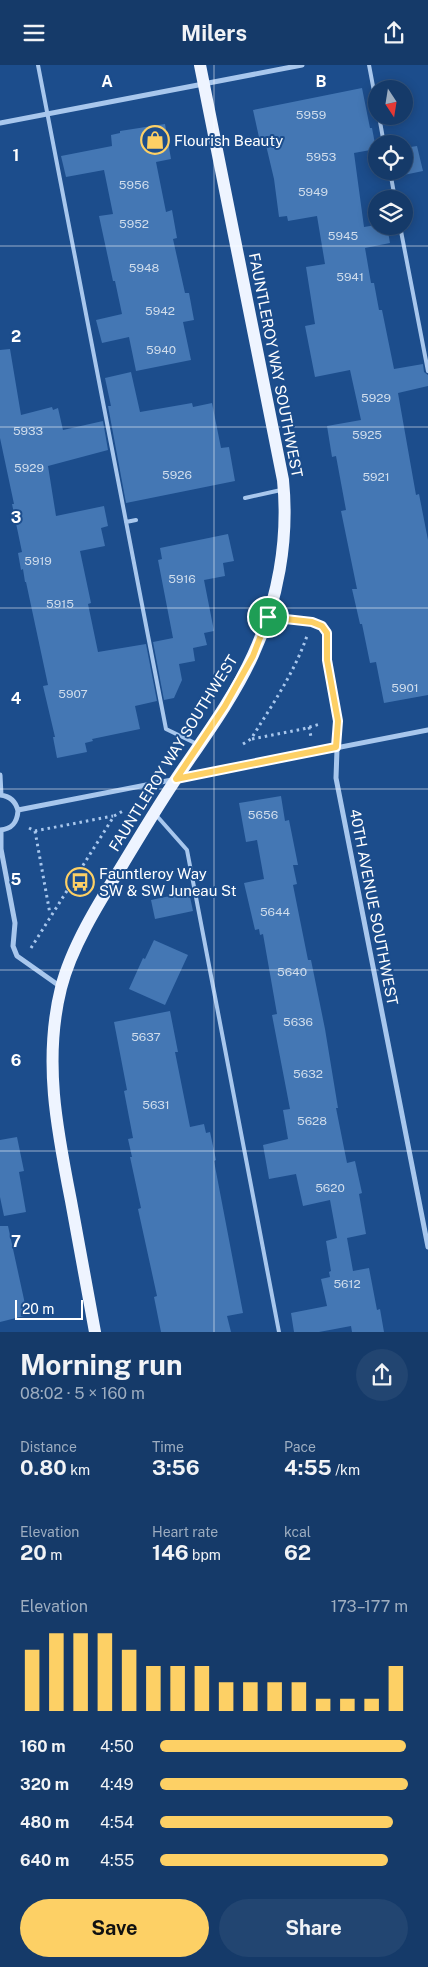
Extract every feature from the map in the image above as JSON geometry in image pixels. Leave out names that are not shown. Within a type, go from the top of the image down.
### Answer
[{"type":"main road","name":"FAUNTLEROY WAY SOUTHWEST","points":[[96,1332],[58,1137],[52,1041],[61,987],[95,909],[154,813],[225,706],[253,656],[268,617],[279,575],[285,529],[284,490],[200,65]]},
{"type":"street","points":[[0,123],[302,65]]},
{"type":"street","name":"40TH AVENUE SOUTHWEST","points":[[268,617],[312,622],[322,626],[327,633],[327,660],[338,721],[336,778],[428,1247]]},
{"type":"street","points":[[18,810],[336,747],[428,731]]},
{"type":"street","points":[[0,775],[1,795],[14,801],[18,810],[15,823],[6,829],[0,830],[1,849],[15,923],[13,947],[17,956],[61,987]]},
{"type":"lane","points":[[38,65],[166,729],[200,745]]},
{"type":"lane","points":[[369,65],[372,80]]},
{"type":"lane","points":[[402,235],[428,371]]},
{"type":"lane","points":[[245,498],[284,490]]},
{"type":"lane","points":[[126,522],[136,520]]},
{"type":"lane","points":[[154,813],[187,850],[279,1332]]},
{"type":"path","points":[[244,744],[251,739],[297,663],[307,638]]},
{"type":"path","points":[[251,739],[320,724]]},
{"type":"path","points":[[309,727],[311,737]]},
{"type":"path","points":[[29,827],[35,831],[114,816],[123,811]]},
{"type":"path","points":[[31,948],[114,816]]},
{"type":"path","points":[[35,831],[51,915]]},
{"type":"building","points":[[362,88],[368,125],[372,128],[373,135],[368,135],[368,150],[354,153],[364,227],[368,226],[368,235],[389,235],[390,243],[365,248],[371,283],[374,283],[379,310],[382,310],[394,369],[423,364],[424,372],[428,375],[428,386],[398,393],[416,495],[419,494],[428,540],[428,695],[384,703],[376,662],[370,663],[352,589],[357,589],[341,511],[346,510],[336,456],[332,457],[327,426],[361,420],[350,370],[315,377],[305,326],[315,324],[306,267],[325,264],[317,216],[288,221],[287,216],[279,217],[274,179],[265,141],[260,142],[253,110]]},
{"type":"building","points":[[165,124],[171,159],[156,162],[166,212],[172,210],[177,238],[173,239],[185,293],[189,293],[194,320],[183,322],[191,360],[136,371],[129,337],[102,343],[96,320],[122,314],[99,216],[113,214],[104,170],[66,177],[61,156],[112,146],[111,135],[120,133],[120,131]]},
{"type":"building","points":[[417,146],[423,171],[413,173],[413,147]]},
{"type":"building","points":[[10,349],[21,415],[52,407],[53,410],[58,408],[63,430],[103,421],[108,450],[48,466],[56,516],[104,506],[108,526],[101,528],[105,546],[80,551],[91,603],[88,604],[98,652],[146,644],[157,701],[135,706],[140,729],[92,739],[93,741],[85,743],[87,752],[57,758],[53,737],[55,737],[43,686],[48,685],[23,569],[21,570],[18,553],[22,552],[0,438],[0,350]]},
{"type":"building","points":[[131,372],[140,412],[192,403],[193,407],[212,403],[221,448],[229,447],[235,481],[126,503],[108,406],[111,406],[105,378]]},
{"type":"building","points":[[228,534],[234,561],[223,563],[225,576],[204,580],[214,631],[204,633],[207,645],[193,648],[195,661],[179,664],[182,680],[174,698],[164,700],[153,642],[173,638],[158,560],[162,559],[160,548]]},
{"type":"building","points":[[281,796],[285,821],[289,820],[298,865],[293,865],[297,884],[293,885],[308,960],[311,960],[325,1029],[338,1108],[336,1108],[347,1163],[355,1161],[362,1193],[359,1194],[366,1234],[347,1238],[353,1271],[369,1268],[377,1310],[380,1309],[384,1332],[352,1332],[351,1326],[319,1332],[294,1332],[291,1313],[327,1306],[321,1279],[330,1277],[329,1272],[331,1271],[326,1241],[337,1238],[330,1200],[303,1206],[296,1174],[269,1179],[263,1145],[288,1139],[283,1110],[290,1109],[272,1015],[277,1014],[263,934],[260,935],[259,929],[255,930],[244,883],[264,879],[257,840],[246,842],[239,803]]},
{"type":"building","points":[[189,892],[193,911],[155,919],[151,900]]},
{"type":"building","points":[[154,940],[188,955],[165,1005],[129,989],[143,958],[145,959]]},
{"type":"building","points":[[170,1011],[178,1052],[175,1052],[190,1127],[204,1124],[206,1133],[210,1132],[216,1160],[214,1161],[243,1313],[227,1316],[231,1332],[161,1332],[154,1297],[157,1296],[138,1209],[141,1208],[130,1157],[132,1157],[128,1139],[133,1138],[124,1091],[127,1090],[114,1022]]},
{"type":"building","points":[[17,1137],[24,1171],[19,1172],[26,1212],[4,1216],[0,1197],[0,1140]]},
{"type":"building","points":[[0,1226],[8,1226],[25,1304],[22,1305],[24,1316],[0,1322]]},
{"type":"place","name":"Flourish Beauty","points":[[155,140]]},
{"type":"place","name":"Fauntleroy Way SW & SW Juneau St","points":[[80,882]]},
{"type":"route","points":[[268,617],[312,622],[322,626],[327,633],[327,660],[338,721],[336,747],[176,779],[225,706],[253,656],[268,617]]}]
